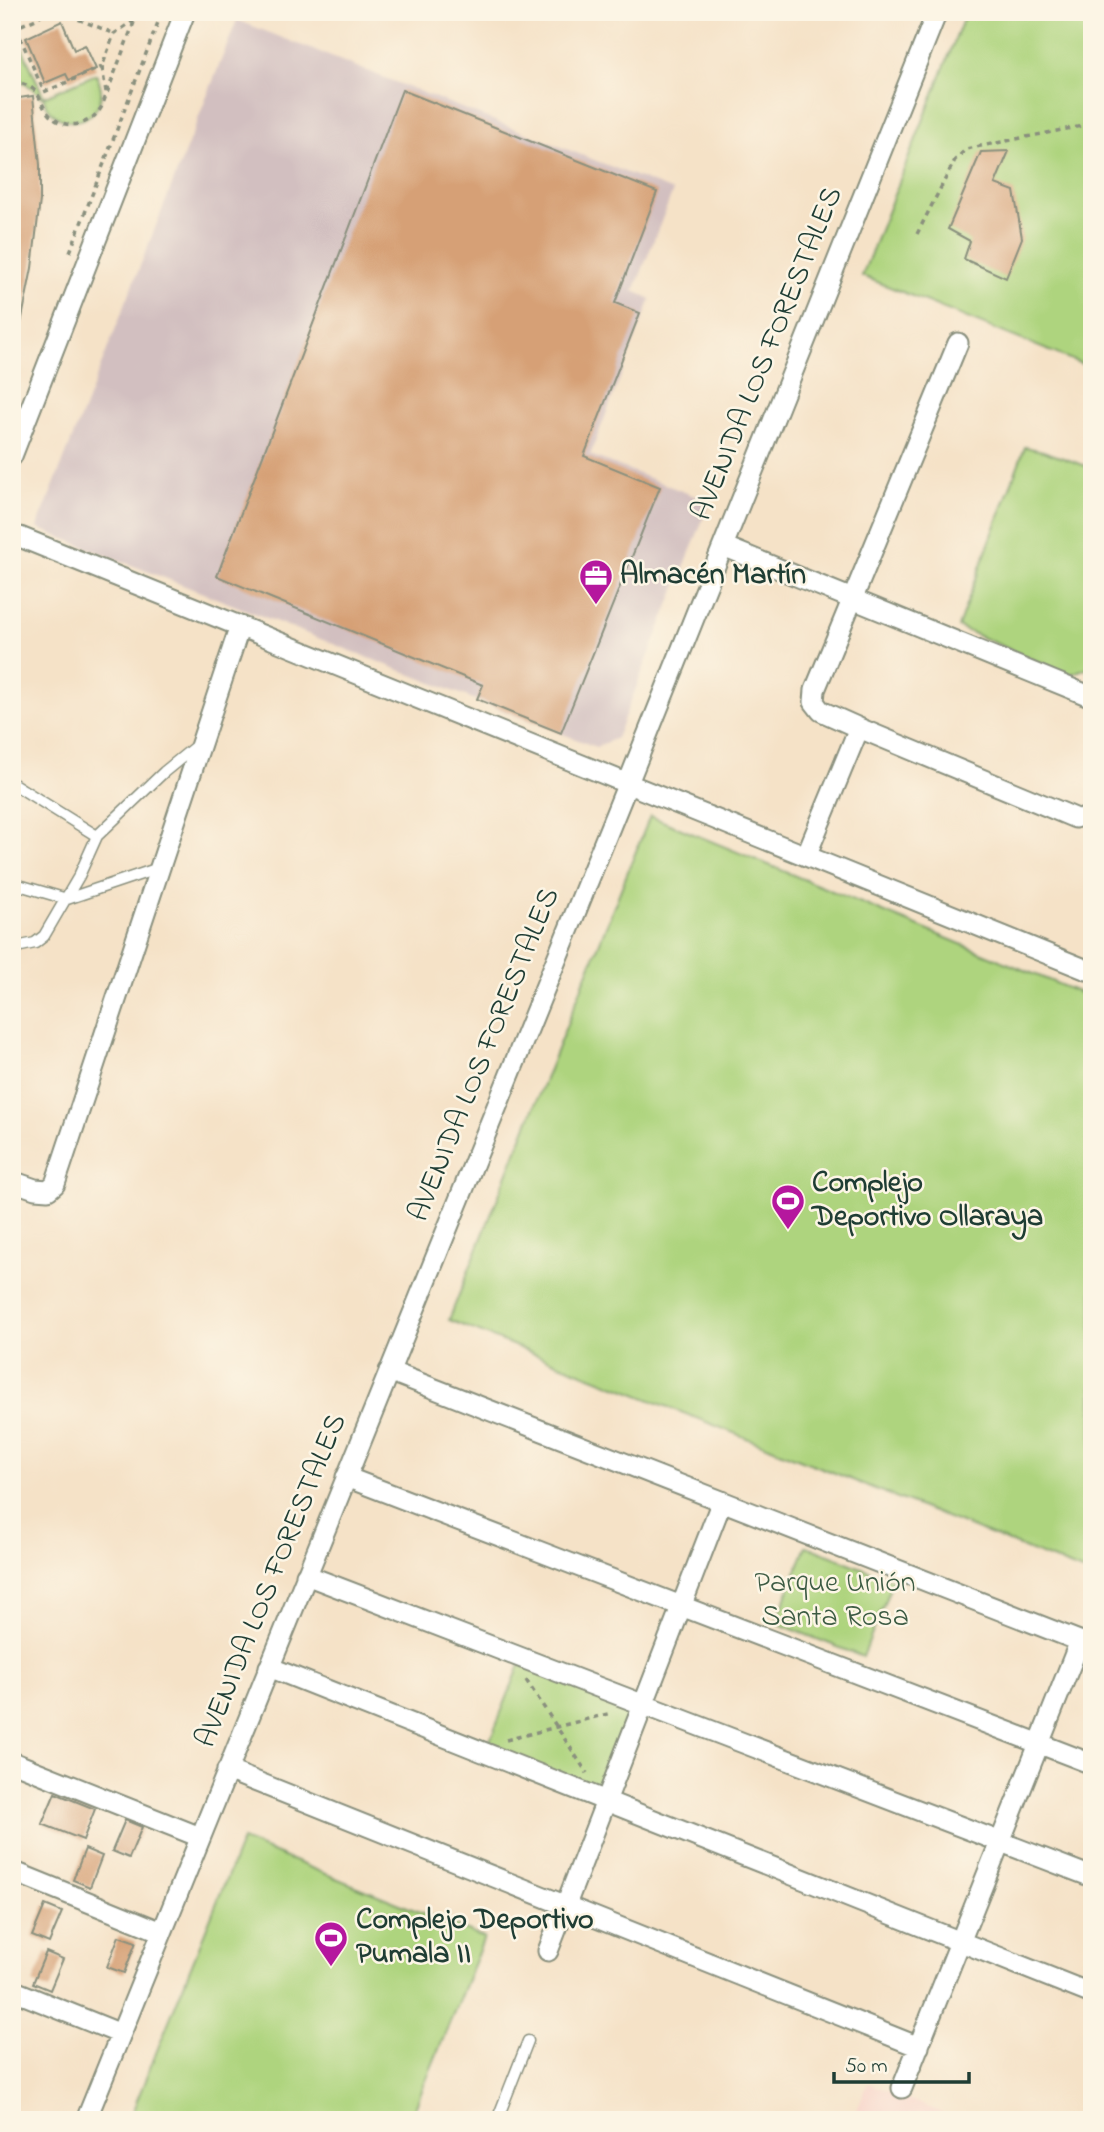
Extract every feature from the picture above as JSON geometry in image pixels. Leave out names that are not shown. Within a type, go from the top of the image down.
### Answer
[{"type":"street","points":[[12,456],[185,12]]},
{"type":"street","name":"AVENIDA LOS FORESTALES","points":[[86,2120],[937,12]]},
{"type":"street","points":[[958,344],[815,690],[814,702],[821,711],[1075,818]]},
{"type":"street","points":[[20,537],[1087,970]]},
{"type":"street","points":[[723,546],[1092,697]]},
{"type":"street","points":[[12,1181],[35,1189],[48,1190],[55,1184],[240,626]]},
{"type":"street","points":[[806,856],[859,727]]},
{"type":"street","points":[[389,1371],[1086,1643],[1039,1744],[902,2088]]},
{"type":"street","points":[[346,1478],[1092,1764]]},
{"type":"street","points":[[548,1951],[722,1501]]},
{"type":"street","points":[[306,1575],[1092,1877]]},
{"type":"street","points":[[269,1667],[1092,1994]]},
{"type":"street","points":[[12,1762],[200,1837]]},
{"type":"street","points":[[227,1770],[919,2047]]},
{"type":"street","points":[[12,1871],[162,1932]]},
{"type":"street","points":[[12,1990],[121,2034]]},
{"type":"lane","points":[[12,948],[35,943],[44,936],[67,899],[97,836],[164,772],[202,741]]},
{"type":"lane","points":[[12,783],[97,836]]},
{"type":"lane","points":[[12,883],[67,899],[160,868]]},
{"type":"lane","points":[[497,2120],[528,2041]]},
{"type":"path","points":[[44,12],[36,19],[14,29],[44,92],[102,67]]},
{"type":"path","points":[[60,12],[114,34]]},
{"type":"path","points":[[12,82],[34,90],[48,113],[68,125],[92,119],[107,94],[138,12]]},
{"type":"path","points":[[67,258],[162,12]]},
{"type":"path","points":[[107,94],[102,67],[114,34],[136,19]]},
{"type":"path","points":[[917,234],[955,160],[965,149],[1092,124]]},
{"type":"path","points":[[520,1657],[517,1666],[606,1801]]},
{"type":"path","points":[[484,1753],[488,1745],[643,1704]]},
{"type":"shaded area","name":"Almacén Martín","points":[[237,20],[673,191],[634,291],[651,299],[590,455],[710,502],[616,738],[596,747],[37,528]]},
{"type":"shaded area","points":[[868,2083],[960,2120],[853,2120]]},
{"type":"green space","points":[[966,12],[1092,12],[1092,368],[862,276]]},
{"type":"green space","points":[[20,43],[43,95],[41,97],[21,80],[16,72]]},
{"type":"green space","points":[[96,74],[101,89],[99,102],[93,112],[83,119],[72,121],[60,119],[50,111],[43,97]]},
{"type":"green space","points":[[1025,447],[1092,468],[1092,663],[1089,667],[1069,675],[958,627]]},
{"type":"green space","name":"Complejo Deportivo Ollaraya","points":[[650,816],[1092,998],[1092,1575],[449,1320]]},
{"type":"green space","name":"Parque Unión Santa Rosa","points":[[806,1546],[893,1580],[863,1657],[776,1623]]},
{"type":"green space","points":[[520,1665],[634,1710],[602,1793],[487,1748]]},
{"type":"green space","name":"Complejo Deportivo Pumala II","points":[[242,1840],[484,1938],[410,2120],[129,2120]]},
{"type":"building","points":[[62,21],[74,50],[85,45],[96,69],[69,80],[66,74],[45,83],[26,38]]},
{"type":"building","points":[[402,90],[657,192],[615,303],[640,313],[584,456],[660,487],[561,733],[477,699],[483,685],[217,576]]},
{"type":"building","points":[[33,96],[40,165],[40,200],[32,268],[19,333],[12,333],[12,99]]},
{"type":"building","points":[[1009,151],[995,184],[1014,191],[1022,238],[1006,278],[964,259],[970,241],[948,229],[981,152]]},
{"type":"building","points":[[55,1793],[95,1809],[83,1840],[42,1824]]},
{"type":"building","points":[[125,1820],[142,1827],[129,1858],[112,1851]]},
{"type":"building","points":[[85,1849],[102,1856],[90,1887],[73,1880]]},
{"type":"building","points":[[45,1905],[62,1912],[49,1943],[32,1936]]},
{"type":"building","points":[[119,1936],[136,1942],[124,1973],[107,1967]]},
{"type":"building","points":[[46,1952],[63,1959],[50,1990],[33,1983]]},
{"type":"place","name":"Almacén Martín","points":[[596,606]]},
{"type":"place","name":"Complejo Deportivo Ollaraya","points":[[788,1231]]},
{"type":"place","name":"Complejo Deportivo Pumala II","points":[[331,1968]]}]
